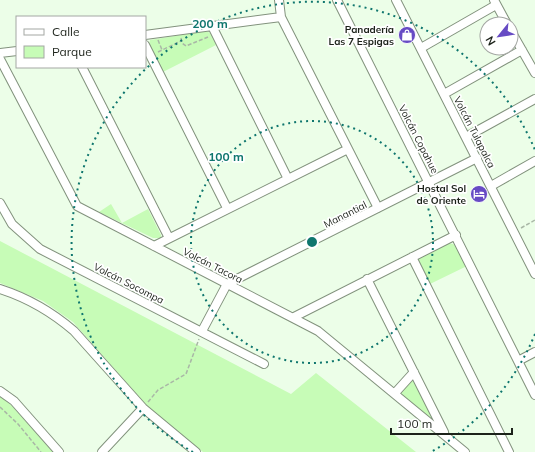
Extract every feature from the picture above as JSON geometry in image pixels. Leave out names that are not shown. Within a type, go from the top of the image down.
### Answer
[{"type":"street","points":[[279,0],[281,18],[378,208]]},
{"type":"street","name":"Volcán Copahue","points":[[337,0],[430,182],[535,395]]},
{"type":"street","name":"Volcán Tulapalca","points":[[400,1],[420,48],[535,274]]},
{"type":"street","points":[[420,48],[495,2],[503,16]]},
{"type":"street","points":[[146,35],[281,18]]},
{"type":"street","points":[[212,26],[288,179]]},
{"type":"street","points":[[519,45],[535,73]]},
{"type":"street","points":[[146,47],[228,208]]},
{"type":"street","points":[[444,94],[522,50]]},
{"type":"street","points":[[0,53],[16,51]]},
{"type":"street","name":"Volcán Tacora","points":[[0,59],[75,204],[227,284],[294,317],[324,335],[465,452]]},
{"type":"street","points":[[83,68],[169,238]]},
{"type":"street","points":[[466,137],[535,99]]},
{"type":"street","points":[[154,246],[348,149]]},
{"type":"street","name":"Manantial","points":[[227,284],[477,158]]},
{"type":"street","points":[[491,186],[535,161]]},
{"type":"street","name":"Volcán Socompa","points":[[0,203],[12,224],[40,249],[264,364]]},
{"type":"street","points":[[294,317],[456,235]]},
{"type":"street","points":[[412,257],[509,452]]},
{"type":"street","points":[[367,279],[445,435]]},
{"type":"street","points":[[202,331],[227,284]]},
{"type":"street","points":[[0,289],[38,305],[63,321],[74,331],[143,408],[196,452]]},
{"type":"street","points":[[518,361],[535,352]]},
{"type":"street","points":[[395,393],[414,372]]},
{"type":"street","points":[[0,391],[14,401],[59,452]]},
{"type":"street","points":[[102,452],[143,408]]},
{"type":"path","points":[[180,30],[181,41],[186,46],[216,35]]},
{"type":"path","points":[[150,56],[181,41]]},
{"type":"path","points":[[514,232],[535,220]]},
{"type":"path","points":[[143,408],[158,390],[186,374],[202,331]]},
{"type":"path","points":[[0,407],[18,424],[41,452]]},
{"type":"green space","points":[[206,31],[210,33],[216,45],[163,72],[149,45],[150,40]]},
{"type":"green space","points":[[111,204],[122,223],[148,209],[161,235],[161,238],[153,238],[99,212]]},
{"type":"green space","points":[[0,241],[291,394],[316,373],[416,452],[203,452],[150,409],[73,322],[43,301],[0,283]]},
{"type":"green space","points":[[449,243],[456,245],[467,266],[430,284],[418,259]]},
{"type":"green space","points":[[413,378],[433,419],[431,419],[400,393]]},
{"type":"green space","points":[[0,396],[11,405],[53,452],[0,452]]},
{"type":"place","name":"Panadería Las 7 Espigas","points":[[407,35]]},
{"type":"place","name":"Hostal Sol de Oriente","points":[[479,194]]}]
